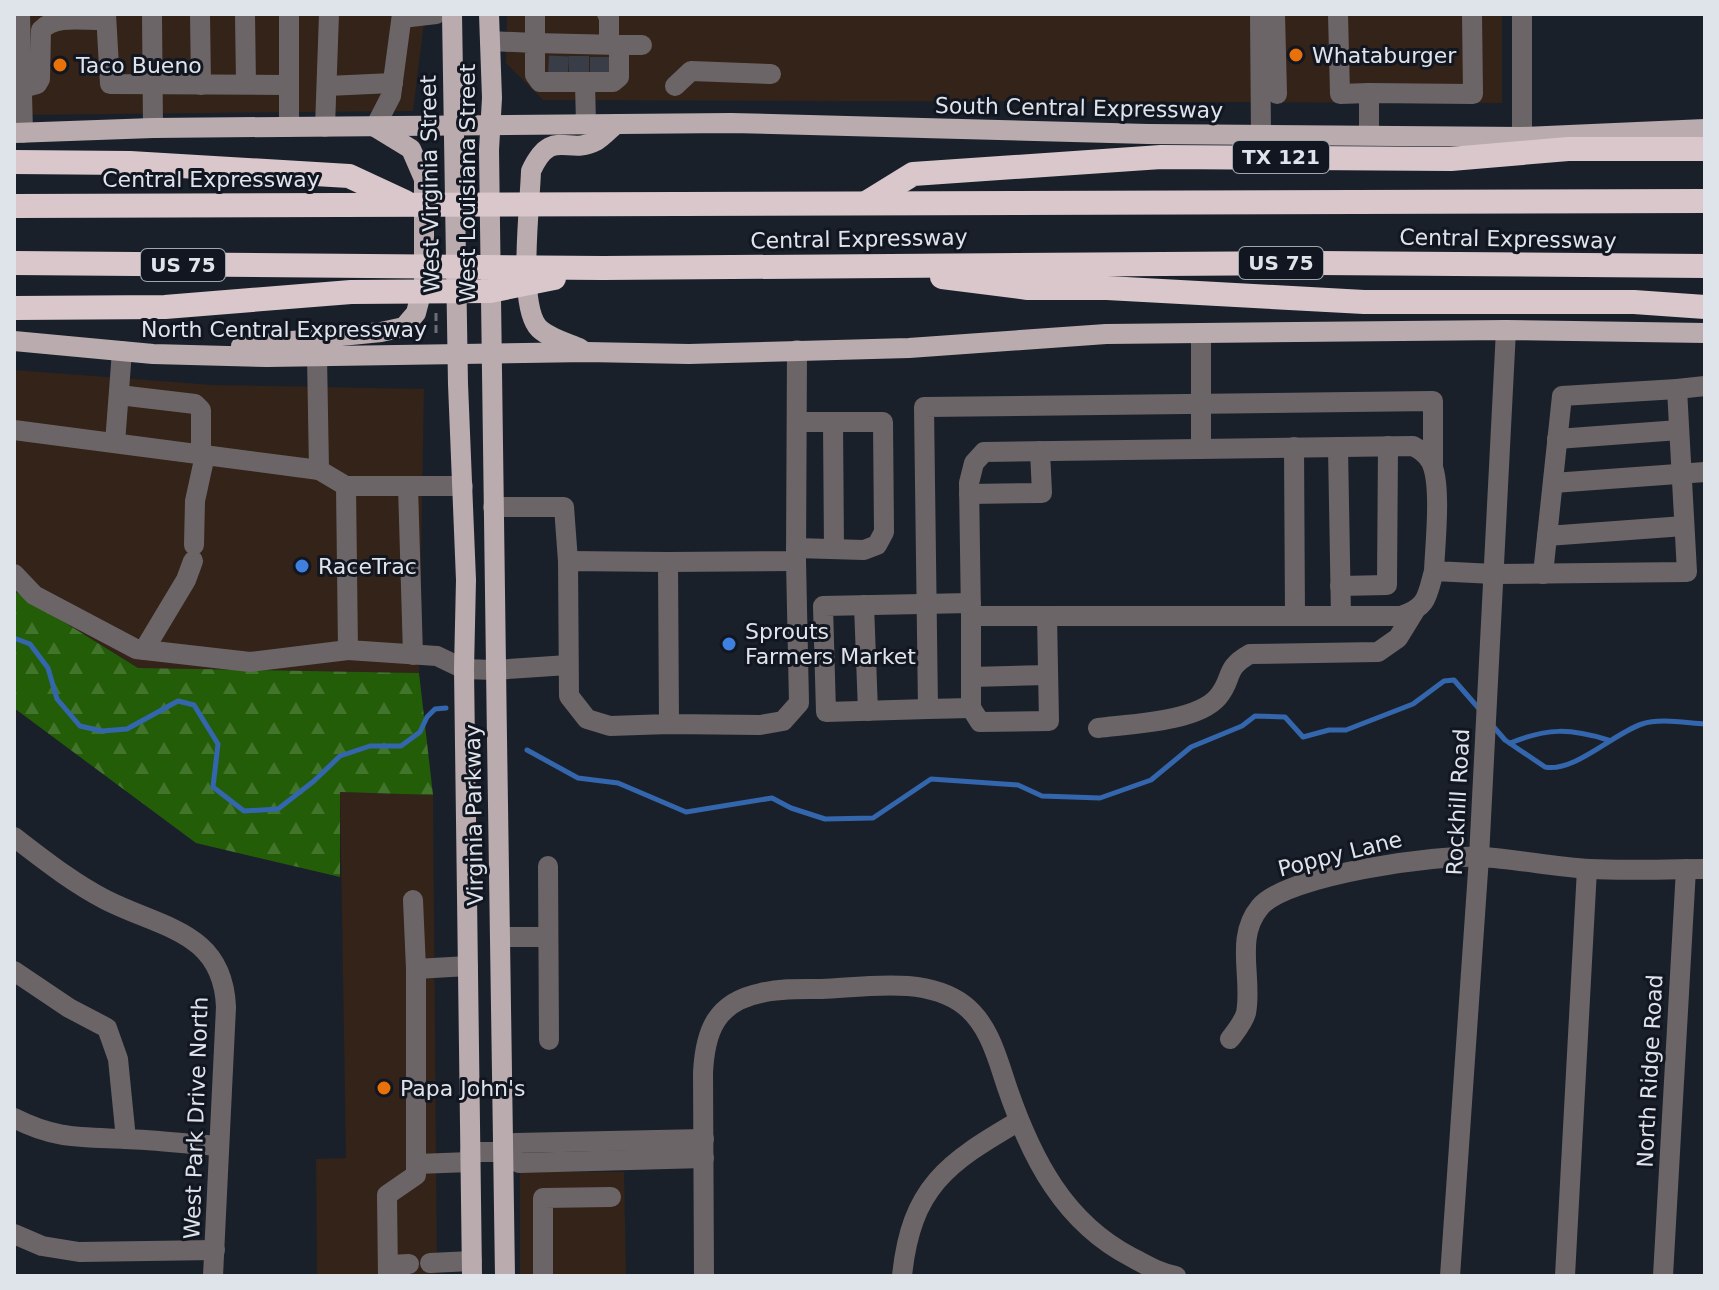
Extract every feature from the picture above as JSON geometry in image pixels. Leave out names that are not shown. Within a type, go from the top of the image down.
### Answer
[{"type":"highway","name":"TX 121","points":[[866,203],[913,174],[1145,158],[1451,159],[1568,149],[1705,149]]},
{"type":"highway","points":[[14,162],[130,163],[349,176],[411,205]]},
{"type":"highway","name":"Central Expressway","points":[[14,206],[1705,201]]},
{"type":"highway","name":"Central Expressway","points":[[14,263],[603,268],[1318,263],[1705,266]]},
{"type":"highway","points":[[857,265],[1028,288],[1107,288],[1364,302],[1634,302],[1705,307]]},
{"type":"highway","points":[[14,308],[165,307],[351,292],[490,291],[603,268]]},
{"type":"main road","name":"West Virginia Street","points":[[452,14],[458,353]]},
{"type":"main road","name":"West Louisiana Street","points":[[489,14],[491,353]]},
{"type":"main road","name":"South Central Expressway","points":[[452,126],[731,123],[1148,134],[1522,137],[1705,129]]},
{"type":"main road","points":[[587,352],[539,329],[531,315],[527,292],[531,171],[538,157],[549,146],[594,142],[616,124]]},
{"type":"main road","points":[[18,133],[153,128],[452,126]]},
{"type":"main road","points":[[153,354],[381,332],[404,327],[416,313],[424,282],[424,179],[411,149],[375,127]]},
{"type":"main road","points":[[458,353],[689,354],[909,348],[1106,334],[1506,330],[1705,333]]},
{"type":"main road","name":"North Central Expressway","points":[[14,341],[153,354],[317,356],[458,353]]},
{"type":"main road","name":"Virginia Parkway","points":[[458,353],[466,580],[464,669],[472,1269]]},
{"type":"main road","name":"Virginia Parkway","points":[[491,353],[505,1276]]},
{"type":"street","points":[[18,133],[20,14]]},
{"type":"street","points":[[152,14],[153,128]]},
{"type":"street","points":[[200,14],[201,85]]},
{"type":"street","points":[[245,14],[246,84]]},
{"type":"street","points":[[289,14],[289,127]]},
{"type":"street","points":[[325,127],[329,14]]},
{"type":"street","points":[[375,127],[391,96],[402,16],[436,14]]},
{"type":"street","points":[[535,14],[535,75],[540,82],[584,63],[642,45]]},
{"type":"street","points":[[586,125],[584,63],[609,17],[607,14]]},
{"type":"street","points":[[1260,14],[1261,135]]},
{"type":"street","points":[[1275,14],[1277,94]]},
{"type":"street","points":[[1338,14],[1340,94],[1473,94],[1472,14]]},
{"type":"street","points":[[1522,14],[1522,137]]},
{"type":"street","points":[[19,94],[40,79],[41,30],[49,22],[106,17],[110,84],[289,85]]},
{"type":"street","points":[[490,41],[535,43],[584,63]]},
{"type":"street","points":[[675,86],[691,71],[771,74]]},
{"type":"street","points":[[327,86],[393,83]]},
{"type":"street","points":[[1369,93],[1369,135]]},
{"type":"street","name":"Rockhill Road","points":[[1450,1276],[1479,857],[1506,330]]},
{"type":"street","points":[[1201,333],[1201,449]]},
{"type":"street","points":[[493,507],[564,507],[568,561],[569,696],[587,719],[610,726],[760,725],[783,721],[799,703],[797,350]]},
{"type":"street","points":[[115,443],[122,351]]},
{"type":"street","points":[[317,356],[319,470]]},
{"type":"street","points":[[1543,574],[1562,396],[1705,386]]},
{"type":"street","points":[[1434,571],[1494,574],[1687,572],[1677,389]]},
{"type":"street","points":[[119,395],[195,404],[201,410],[203,421],[203,455],[195,501],[194,553],[186,580],[144,650]]},
{"type":"street","points":[[928,709],[924,407],[1433,401],[1436,481],[1434,571],[1424,604],[1414,612],[1398,638],[1378,652],[1250,654],[1235,662],[1218,697],[1206,707],[1188,714],[1098,728]]},
{"type":"street","points":[[568,561],[668,562],[834,549],[864,550],[877,545],[884,532],[883,422],[797,422]]},
{"type":"street","points":[[833,422],[834,549]]},
{"type":"street","points":[[14,430],[319,470],[346,486],[463,486]]},
{"type":"street","points":[[1557,439],[1679,430]]},
{"type":"street","points":[[1340,586],[1387,585],[1388,446]]},
{"type":"street","points":[[1047,616],[1049,721],[980,722],[971,708],[969,494],[974,463],[984,452],[1413,446],[1426,453],[1433,465]]},
{"type":"street","points":[[1294,447],[1295,616]]},
{"type":"street","points":[[1338,447],[1341,616]]},
{"type":"street","points":[[969,494],[1042,493],[1040,451]]},
{"type":"street","points":[[1553,483],[1705,472]]},
{"type":"street","points":[[346,486],[348,650]]},
{"type":"street","points":[[408,486],[413,655]]},
{"type":"street","points":[[1547,536],[1684,526]]},
{"type":"street","points":[[668,562],[669,724]]},
{"type":"street","points":[[14,574],[34,595],[136,649],[250,662],[348,650],[437,656],[464,669],[568,665]]},
{"type":"street","points":[[971,708],[826,712],[823,606],[927,604],[1047,616],[1401,616],[1414,612]]},
{"type":"street","points":[[864,605],[868,711]]},
{"type":"street","points":[[971,677],[1048,675]]},
{"type":"street","name":"West Park Drive North","points":[[14,837],[46,862],[105,899],[182,932],[196,941],[215,962],[225,989],[226,1007],[213,1276]]},
{"type":"street","name":"Poppy Lane","points":[[1230,1039],[1246,1010],[1248,932],[1255,913],[1267,900],[1300,885],[1394,864],[1479,857],[1587,869],[1695,869]]},
{"type":"street","points":[[548,866],[549,1040]]},
{"type":"street","points":[[1565,1276],[1587,869]]},
{"type":"street","name":"North Ridge Road","points":[[1663,1276],[1695,869]]},
{"type":"street","points":[[409,1264],[388,1270],[387,1195],[416,1175],[417,1164],[413,900]]},
{"type":"street","points":[[501,937],[548,937]]},
{"type":"street","points":[[416,969],[468,966]]},
{"type":"street","points":[[14,971],[69,1008],[107,1028],[118,1059],[126,1139]]},
{"type":"street","points":[[704,1276],[704,1050],[709,1031],[718,1016],[744,997],[770,991],[902,986],[934,990],[951,996],[977,1018],[985,1030],[1037,1162],[1063,1202],[1109,1245],[1165,1275]]},
{"type":"street","points":[[14,1118],[36,1129],[70,1138],[219,1146]]},
{"type":"street","points":[[902,1276],[911,1227],[927,1192],[949,1167],[1019,1121]]},
{"type":"street","points":[[417,1164],[503,1152],[515,1143],[617,1141],[704,1149]]},
{"type":"street","points":[[503,1152],[519,1163],[704,1149]]},
{"type":"street","points":[[543,1276],[543,1198],[611,1197]]},
{"type":"street","points":[[14,1234],[42,1246],[79,1252],[215,1250]]},
{"type":"street","points":[[430,1263],[472,1269]]},
{"type":"shaded area","points":[[14,14],[425,14],[413,111],[14,115]]},
{"type":"shaded area","points":[[507,14],[1502,14],[1502,103],[543,100],[506,63]]},
{"type":"shaded area","points":[[14,370],[212,385],[424,389],[419,673],[138,668],[14,591]]},
{"type":"shaded area","points":[[340,792],[433,795],[437,1276],[317,1276],[316,1159],[346,1158]]},
{"type":"shaded area","points":[[520,1172],[624,1172],[626,1276],[520,1276]]},
{"type":"green space","points":[[14,591],[138,668],[419,673],[433,795],[340,792],[340,877],[196,843],[14,708]]},
{"type":"waterway","points":[[14,638],[30,644],[48,668],[57,699],[80,726],[102,731],[127,729],[178,701],[194,705],[218,744],[213,787],[244,811],[278,809],[340,756],[370,746],[401,746],[420,732],[435,709],[446,708]]},
{"type":"waterway","points":[[527,750],[578,778],[618,783],[686,812],[772,798],[825,819],[873,818],[931,779],[1018,785],[1042,796],[1100,798],[1151,780],[1191,747],[1242,726],[1255,716],[1285,717],[1303,737],[1329,730],[1346,730],[1413,704],[1444,681],[1454,680],[1481,711]]},
{"type":"waterway","points":[[1492,725],[1505,740],[1545,767],[1556,767],[1581,758],[1642,724],[1665,721],[1705,724]]},
{"type":"waterway","points":[[1510,743],[1559,731],[1608,740]]},
{"type":"tunnel","points":[[558,73],[559,56]]},
{"type":"tunnel","points":[[579,56],[579,74]]},
{"type":"tunnel","points":[[600,57],[600,74]]},
{"type":"place","name":"Whataburger","points":[[1296,55]]},
{"type":"place","name":"Taco Bueno","points":[[60,65]]},
{"type":"place","name":"RaceTrac","points":[[302,566]]},
{"type":"place","name":"Sprouts Farmers Market","points":[[729,644]]},
{"type":"place","name":"Papa John's","points":[[384,1088]]}]
